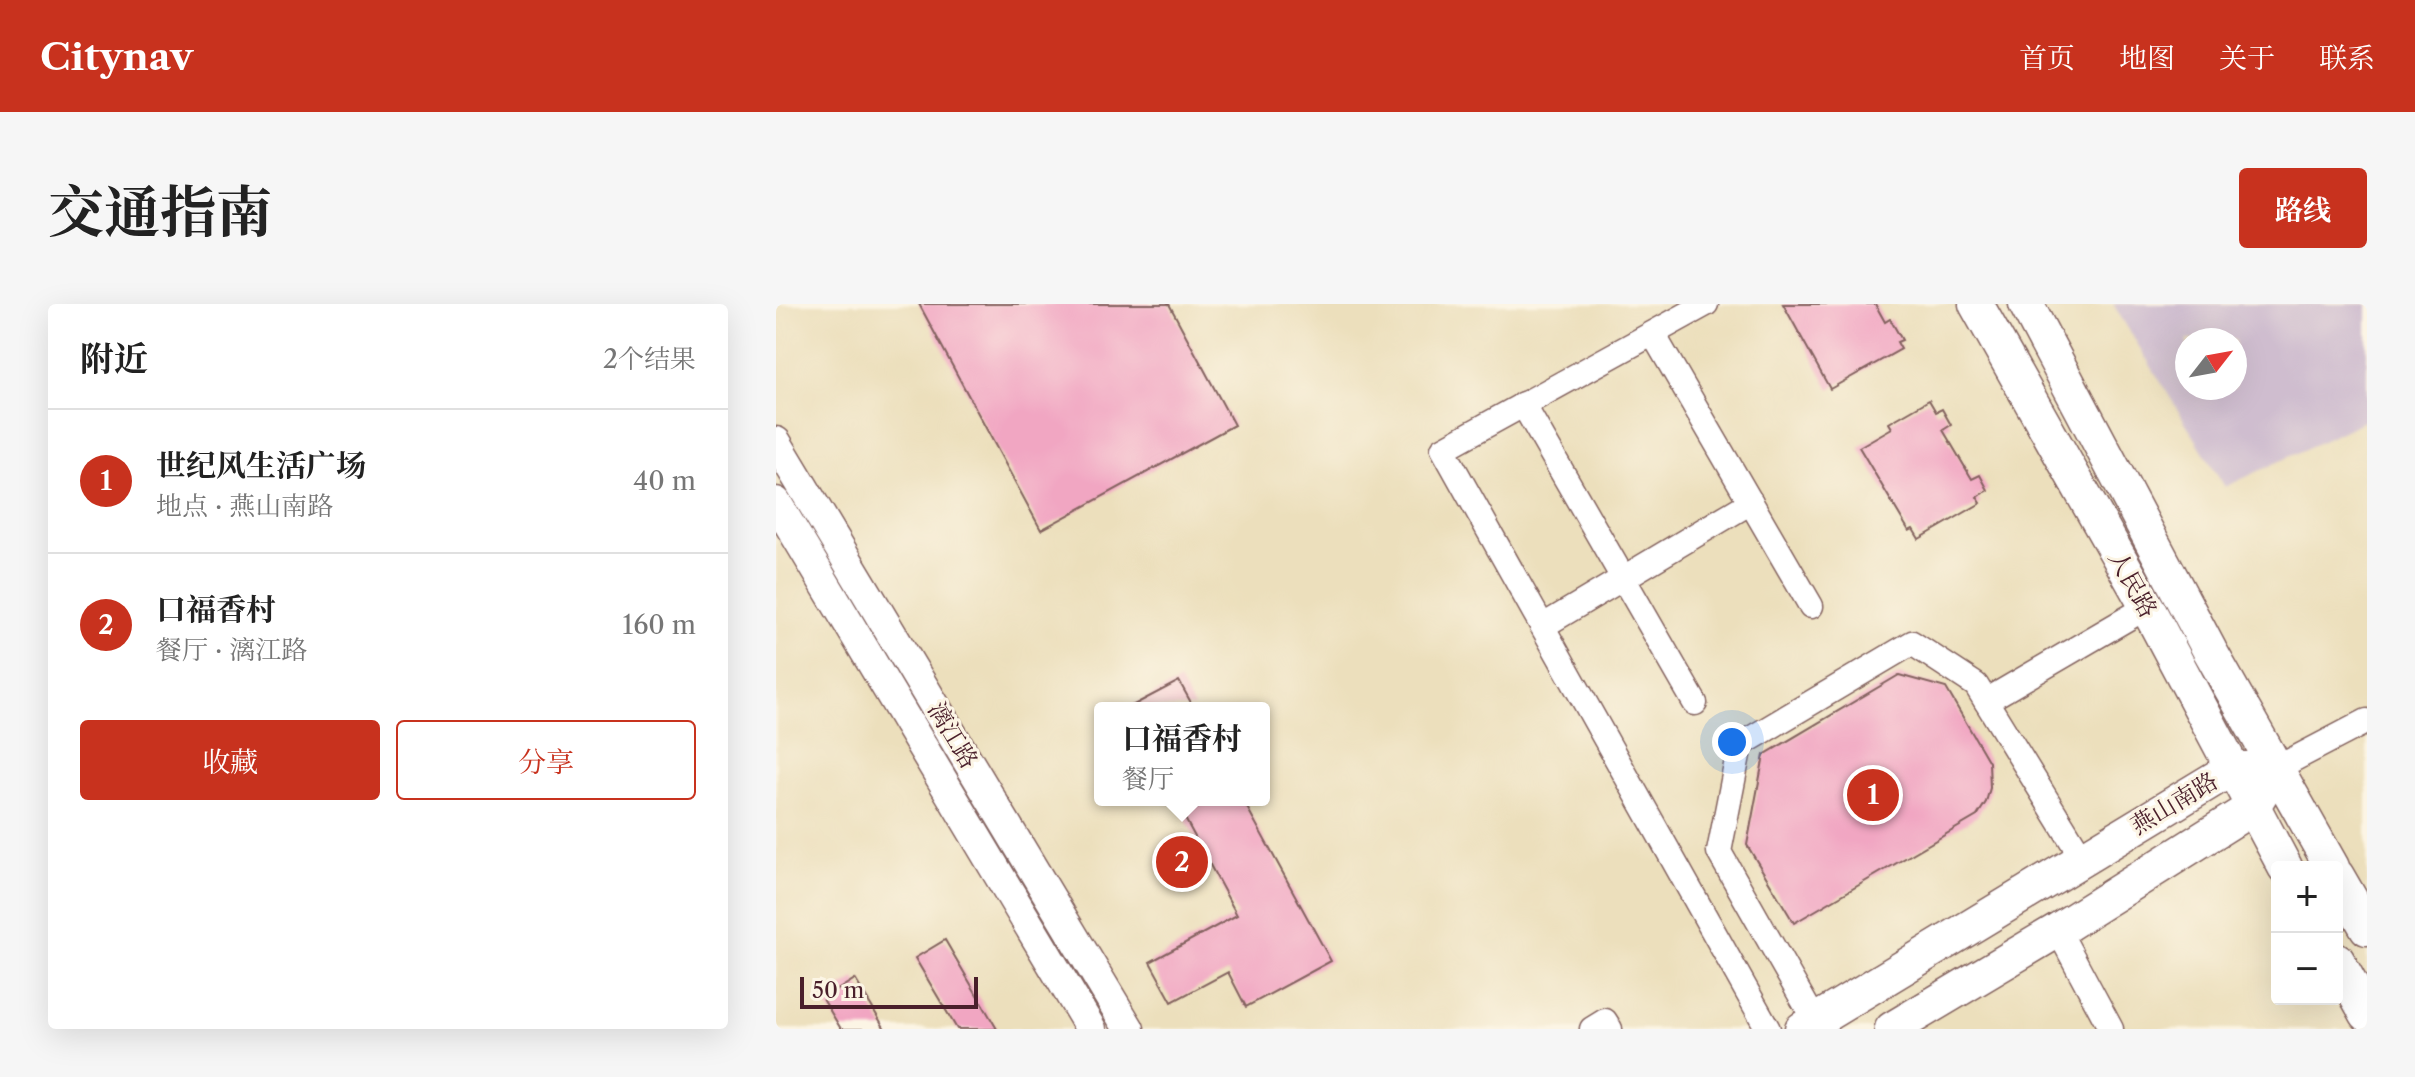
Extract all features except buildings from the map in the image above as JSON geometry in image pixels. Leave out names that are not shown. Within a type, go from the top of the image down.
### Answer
[{"type":"main road","name":"人民路","points":[[1976,304],[2147,607],[2282,861]]},
{"type":"main road","name":"人民路","points":[[2026,304],[2275,769],[2329,861]]},
{"type":"main road","name":"燕山南路","points":[[1809,1025],[2231,769],[2275,769]]},
{"type":"main road","name":"燕山南路","points":[[1892,1029],[2058,930],[2252,808],[2275,769]]},
{"type":"main road","points":[[2343,886],[2367,928]]},
{"type":"main road","points":[[2343,971],[2367,1014]]},
{"type":"street","points":[[1706,304],[1443,449],[1768,1029]]},
{"type":"street","points":[[1653,334],[1811,606]]},
{"type":"street","points":[[1523,404],[1695,703]]},
{"type":"street","name":"漓江路","points":[[776,442],[1129,1029]]},
{"type":"street","name":"漓江路","points":[[776,502],[1091,1029]]},
{"type":"street","points":[[1543,626],[1751,502]]},
{"type":"street","points":[[1986,701],[2147,607]]},
{"type":"street","points":[[1809,1025],[1719,852],[1740,745],[1912,643],[1976,685],[2083,859]]},
{"type":"street","points":[[2275,769],[2367,721]]},
{"type":"street","points":[[2058,930],[2111,1029]]},
{"type":"street","points":[[1592,1029],[1605,1021],[1610,1029]]},
{"type":"shaded area","points":[[2113,304],[2367,304],[2367,426],[2364,421],[2225,487]]},
{"type":"place","name":"世纪风生活广场","points":[[1873,795]]},
{"type":"place","name":"口福香村","points":[[1182,862]]}]
